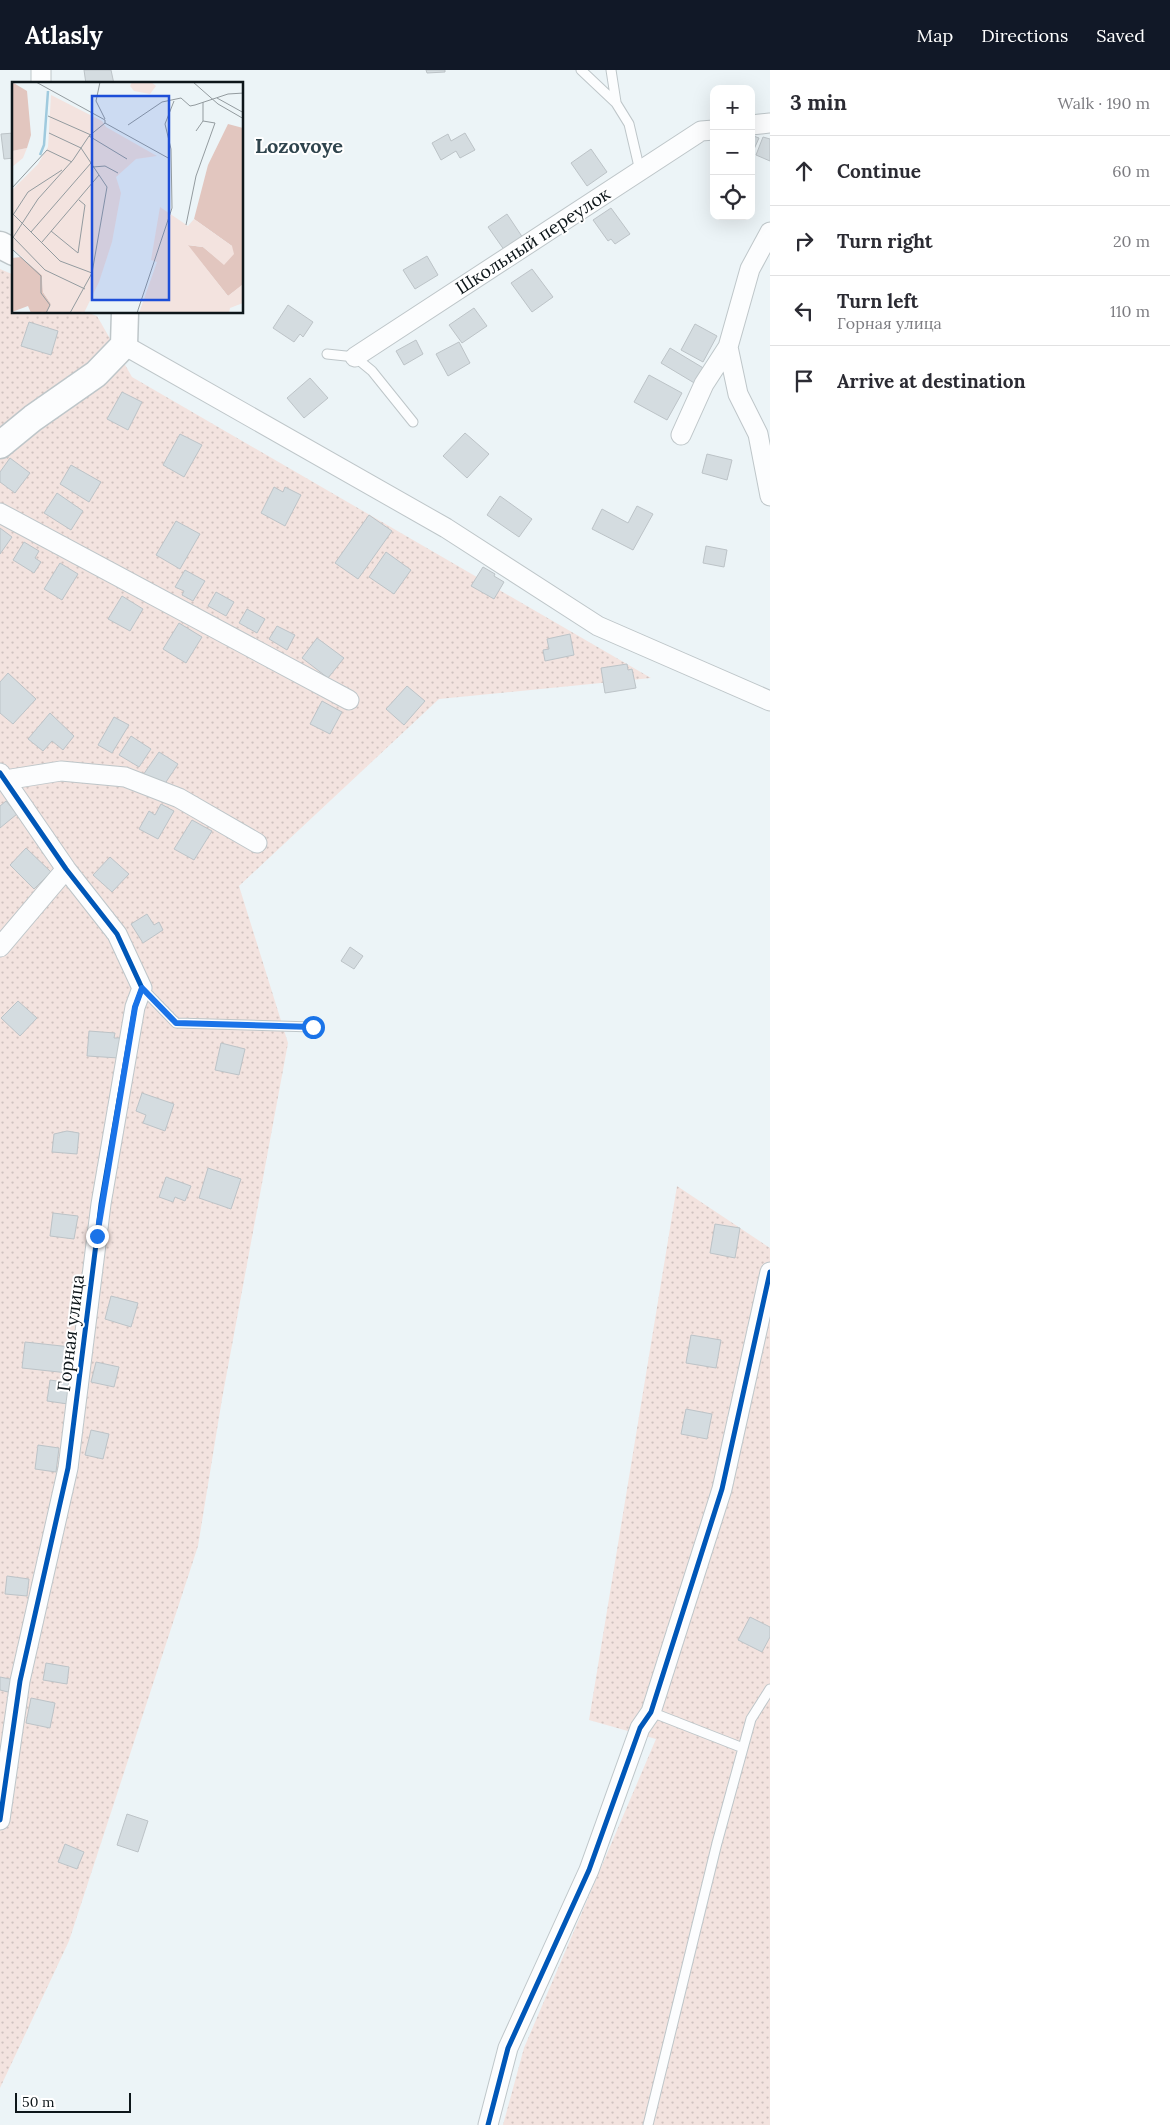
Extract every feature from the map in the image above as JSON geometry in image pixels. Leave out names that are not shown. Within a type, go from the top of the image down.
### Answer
[{"type":"main road","points":[[0,245],[12,251]]},
{"type":"main road","points":[[0,445],[33,418],[96,374],[124,346],[125,314]]},
{"type":"street","points":[[755,125],[770,124]]},
{"type":"street","name":"Школьный переулок","points":[[355,357],[701,131],[710,130]]},
{"type":"street","points":[[681,435],[704,384],[728,347],[750,269],[770,232]]},
{"type":"street","points":[[124,346],[446,528],[598,626],[770,701]]},
{"type":"street","points":[[728,347],[738,394],[758,434],[770,496]]},
{"type":"street","points":[[0,513],[349,700]]},
{"type":"street","points":[[142,988],[117,934],[66,869],[2,776],[61,771],[125,777],[179,798],[257,843]]},
{"type":"street","points":[[0,947],[66,869]]},
{"type":"street","name":"Горная улица","points":[[0,1820],[20,1681],[68,1468],[101,1204],[135,1007],[142,988]]},
{"type":"street","points":[[488,2125],[508,2048],[589,1870],[640,1728],[651,1712],[722,1489],[770,1272]]},
{"type":"lane","points":[[581,70],[616,102],[629,124],[640,172]]},
{"type":"lane","points":[[611,70],[616,102]]},
{"type":"lane","points":[[327,354],[355,357],[372,371],[413,422]]},
{"type":"lane","points":[[142,988],[176,1023],[313,1027]]},
{"type":"lane","points":[[648,2125],[717,1843],[751,1719],[770,1689]]},
{"type":"lane","points":[[651,1712],[743,1748]]},
{"type":"shaded area","points":[[0,269],[12,274],[12,314],[92,314],[97,316],[132,377],[651,678],[439,699],[239,886],[288,1043],[222,1399],[198,1546],[69,1941],[0,2088]]},
{"type":"shaded area","points":[[677,1186],[770,1248],[770,2125],[503,2125],[524,2048],[656,1739],[589,1720]]},
{"type":"building","points":[[84,70],[111,70],[114,82],[86,82]]},
{"type":"building","points":[[426,70],[445,70],[445,72],[427,73]]},
{"type":"building","points":[[12,133],[12,158],[4,159],[1,134]]},
{"type":"building","points":[[465,133],[475,150],[460,158],[456,151],[441,160],[432,143],[448,134],[451,141]]},
{"type":"building","points":[[755,136],[759,138],[755,147]]},
{"type":"building","points":[[763,137],[770,139],[770,161],[756,155]]},
{"type":"building","points":[[591,149],[607,172],[587,186],[571,163]]},
{"type":"building","points":[[611,208],[630,234],[615,244],[611,239],[608,241],[593,220]]},
{"type":"building","points":[[507,214],[525,241],[507,254],[488,227]]},
{"type":"building","points":[[427,256],[438,275],[415,289],[403,270]]},
{"type":"building","points":[[532,269],[553,297],[532,312],[511,283]]},
{"type":"building","points":[[288,305],[313,322],[303,337],[300,334],[294,342],[273,328]]},
{"type":"building","points":[[474,308],[487,326],[462,343],[449,325]]},
{"type":"building","points":[[29,322],[58,331],[51,355],[21,346]]},
{"type":"building","points":[[695,324],[717,336],[703,362],[681,350]]},
{"type":"building","points":[[416,340],[423,354],[404,365],[396,351]]},
{"type":"building","points":[[459,342],[470,363],[448,376],[436,354]]},
{"type":"building","points":[[670,348],[705,369],[696,384],[661,363]]},
{"type":"building","points":[[649,375],[682,393],[667,420],[634,402]]},
{"type":"building","points":[[310,378],[328,398],[304,418],[287,398]]},
{"type":"building","points":[[122,392],[142,402],[128,430],[107,419]]},
{"type":"building","points":[[465,433],[489,454],[467,478],[443,456]]},
{"type":"building","points":[[180,434],[202,445],[184,477],[163,465]]},
{"type":"building","points":[[707,454],[732,460],[727,480],[702,473]]},
{"type":"building","points":[[10,458],[30,473],[15,493],[0,482],[0,472]]},
{"type":"building","points":[[71,465],[101,482],[89,502],[60,484]]},
{"type":"building","points":[[274,487],[283,492],[285,487],[301,495],[285,526],[261,513]]},
{"type":"building","points":[[57,493],[83,511],[71,530],[44,513]]},
{"type":"building","points":[[500,496],[532,519],[519,537],[487,515]]},
{"type":"building","points":[[637,506],[653,514],[633,550],[592,529],[602,509],[628,523]]},
{"type":"building","points":[[369,515],[392,531],[358,579],[335,563]]},
{"type":"building","points":[[176,521],[200,534],[180,569],[156,555]]},
{"type":"building","points":[[0,528],[12,537],[0,554]]},
{"type":"building","points":[[24,542],[39,551],[35,558],[41,562],[34,573],[13,560]]},
{"type":"building","points":[[706,546],[727,550],[724,567],[703,563]]},
{"type":"building","points":[[386,552],[411,570],[394,594],[369,577]]},
{"type":"building","points":[[60,563],[78,574],[62,600],[44,589]]},
{"type":"building","points":[[483,567],[504,582],[494,599],[471,586]]},
{"type":"building","points":[[185,570],[205,581],[193,601],[182,595],[184,591],[175,587]]},
{"type":"building","points":[[216,592],[234,602],[226,616],[208,606]]},
{"type":"building","points":[[122,596],[143,609],[130,631],[108,619]]},
{"type":"building","points":[[247,609],[265,619],[257,633],[239,623]]},
{"type":"building","points":[[179,623],[202,637],[186,663],[163,649]]},
{"type":"building","points":[[277,626],[295,635],[287,650],[269,639]]},
{"type":"building","points":[[570,634],[574,655],[545,661],[543,650],[549,649],[547,639]]},
{"type":"building","points":[[317,638],[344,658],[328,678],[302,658]]},
{"type":"building","points":[[627,664],[628,670],[632,669],[636,688],[605,693],[601,668]]},
{"type":"building","points":[[8,673],[36,699],[13,724],[0,713],[0,682]]},
{"type":"building","points":[[407,686],[425,701],[404,725],[386,709]]},
{"type":"building","points":[[322,701],[342,712],[330,734],[310,724]]},
{"type":"building","points":[[50,713],[74,736],[63,750],[52,741],[43,751],[28,739]]},
{"type":"building","points":[[114,717],[129,725],[112,753],[98,745]]},
{"type":"building","points":[[131,736],[151,749],[139,767],[119,755]]},
{"type":"building","points":[[159,752],[178,764],[162,788],[143,775]]},
{"type":"building","points":[[6,801],[17,814],[0,828],[0,806]]},
{"type":"building","points":[[161,804],[174,811],[158,839],[139,829],[149,811],[155,815]]},
{"type":"building","points":[[192,820],[212,831],[194,860],[174,849]]},
{"type":"building","points":[[26,848],[51,872],[34,889],[10,865]]},
{"type":"building","points":[[110,857],[129,874],[112,892],[93,875]]},
{"type":"building","points":[[147,914],[154,925],[159,922],[163,930],[143,943],[131,924]]},
{"type":"building","points":[[350,947],[363,956],[354,969],[341,961]]},
{"type":"building","points":[[18,1001],[37,1018],[20,1036],[1,1018]]},
{"type":"building","points":[[89,1031],[115,1033],[114,1038],[120,1038],[119,1058],[87,1056]]},
{"type":"building","points":[[221,1043],[245,1049],[239,1075],[215,1070]]},
{"type":"building","points":[[142,1093],[174,1104],[165,1131],[143,1123],[146,1115],[136,1111]]},
{"type":"building","points":[[67,1131],[79,1133],[77,1154],[52,1152],[54,1134]]},
{"type":"building","points":[[208,1168],[241,1179],[231,1209],[199,1198]]},
{"type":"building","points":[[166,1177],[191,1186],[185,1201],[175,1197],[173,1202],[159,1197]]},
{"type":"building","points":[[53,1213],[78,1216],[74,1239],[50,1236]]},
{"type":"building","points":[[715,1224],[740,1228],[735,1258],[710,1253]]},
{"type":"building","points":[[111,1296],[138,1303],[131,1327],[105,1319]]},
{"type":"building","points":[[691,1335],[721,1340],[716,1368],[686,1363]]},
{"type":"building","points":[[25,1342],[71,1347],[68,1373],[22,1368]]},
{"type":"building","points":[[96,1362],[119,1367],[114,1387],[91,1382]]},
{"type":"building","points":[[50,1380],[71,1383],[68,1404],[47,1401]]},
{"type":"building","points":[[686,1409],[712,1414],[707,1439],[681,1434]]},
{"type":"building","points":[[91,1430],[109,1434],[103,1459],[85,1455]]},
{"type":"building","points":[[38,1445],[59,1448],[56,1472],[35,1469]]},
{"type":"building","points":[[7,1576],[29,1579],[27,1596],[5,1594]]},
{"type":"building","points":[[750,1617],[770,1627],[770,1637],[762,1652],[738,1640]]},
{"type":"building","points":[[46,1663],[69,1667],[67,1684],[43,1680]]},
{"type":"building","points":[[0,1677],[15,1680],[12,1693],[0,1690]]},
{"type":"building","points":[[31,1698],[55,1703],[50,1728],[26,1723]]},
{"type":"building","points":[[127,1814],[148,1821],[138,1852],[117,1845]]},
{"type":"building","points":[[65,1844],[84,1852],[77,1869],[58,1862]]},
{"type":"cycle path","points":[[0,773],[66,869],[117,934],[142,988],[135,1007],[101,1204],[68,1468],[20,1681],[0,1820]]},
{"type":"cycle path","points":[[488,2125],[508,2048],[589,1870],[640,1728],[651,1712],[722,1489],[770,1272]]},
{"type":"district","name":"Lozovoye","points":[[299,146]]},
{"type":"route","points":[[97,1236],[135,1007],[142,988],[176,1023],[313,1027]]}]
